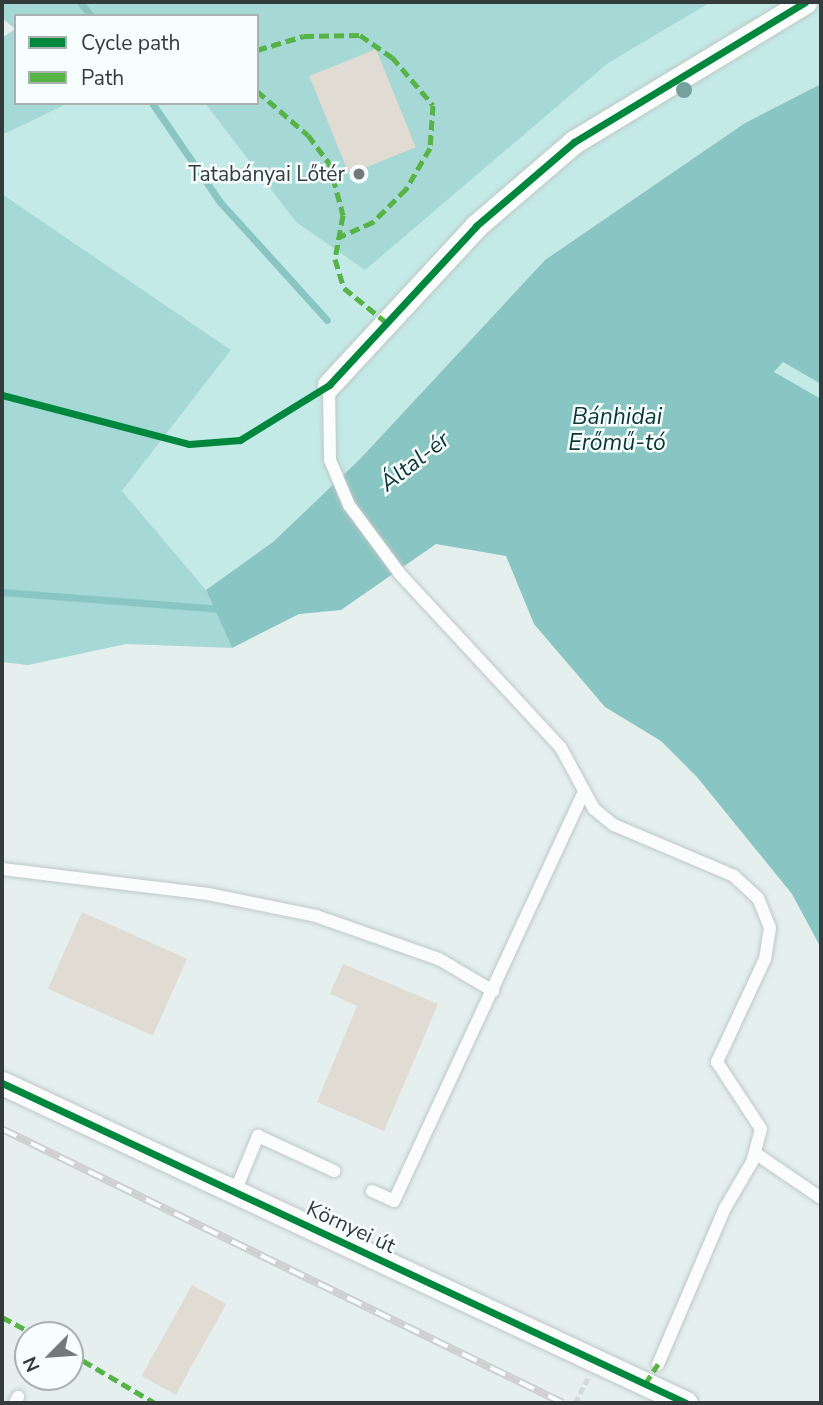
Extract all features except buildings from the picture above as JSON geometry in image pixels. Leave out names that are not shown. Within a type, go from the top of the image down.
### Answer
[{"type":"street","points":[[329,385],[476,226],[574,142],[805,2]]},
{"type":"street","name":"Környei út","points":[[2,1083],[686,1403]]},
{"type":"lane","points":[[329,385],[326,449],[349,505],[379,545],[561,748],[584,791],[614,825],[734,876],[758,898],[770,928],[765,959],[717,1062],[761,1129],[755,1153],[658,1364]]},
{"type":"lane","points":[[372,1191],[394,1201],[584,791]]},
{"type":"lane","points":[[2,869],[208,894],[316,916],[439,959],[493,991]]},
{"type":"lane","points":[[235,1192],[258,1136],[334,1171]]},
{"type":"lane","points":[[755,1153],[821,1198]]},
{"type":"shaded area","points":[[2,2],[821,2],[821,84],[745,123],[545,260],[360,459],[273,542],[206,590],[122,491],[231,350],[2,194],[2,135],[65,105],[259,105],[259,14],[14,14]]},
{"type":"shaded area","name":"Tatabányai Lőtér","points":[[2,2],[711,2],[608,63],[365,270],[296,222],[207,105],[259,105],[259,14],[14,14],[14,28],[2,18]]},
{"type":"shaded area","name":"Tatabányai Lőtér","points":[[14,30],[14,105],[65,105],[2,135],[2,38]]},
{"type":"shaded area","points":[[2,194],[231,350],[122,491],[206,590],[232,648],[126,644],[28,665],[2,662]]},
{"type":"shaded area","points":[[783,362],[821,384],[821,399],[774,373]]},
{"type":"water","name":"Bánhidai Erőmű-tó","points":[[821,84],[821,384],[783,362],[774,372],[821,399],[821,948],[792,894],[697,777],[661,741],[605,707],[534,624],[506,556],[436,544],[341,610],[299,614],[232,648],[206,590],[273,542],[360,459],[545,260],[745,123]]},
{"type":"waterway","points":[[80,2],[89,14]]},
{"type":"waterway","points":[[153,105],[220,202],[327,320]]},
{"type":"waterway","name":"Által-ér","points":[[2,592],[225,609]]},
{"type":"railway","points":[[2,1129],[563,1403]]},
{"type":"marked path","points":[[259,49],[304,36],[360,35],[392,57],[433,105],[430,148],[406,189],[373,222],[339,237]]},
{"type":"marked path","points":[[259,93],[308,135],[329,163],[343,215],[335,259],[344,288],[387,323]]},
{"type":"marked path","points":[[2,1317],[14,1323]]},
{"type":"marked path","points":[[84,1361],[155,1403]]},
{"type":"marked path","points":[[645,1384],[658,1364]]},
{"type":"cycle path","points":[[2,395],[189,444],[240,440],[329,385],[476,226],[574,142],[805,2]]},
{"type":"cycle path","points":[[2,1083],[686,1403]]},
{"type":"place","name":"Tatabányai Lőtér","points":[[359,174]]}]
